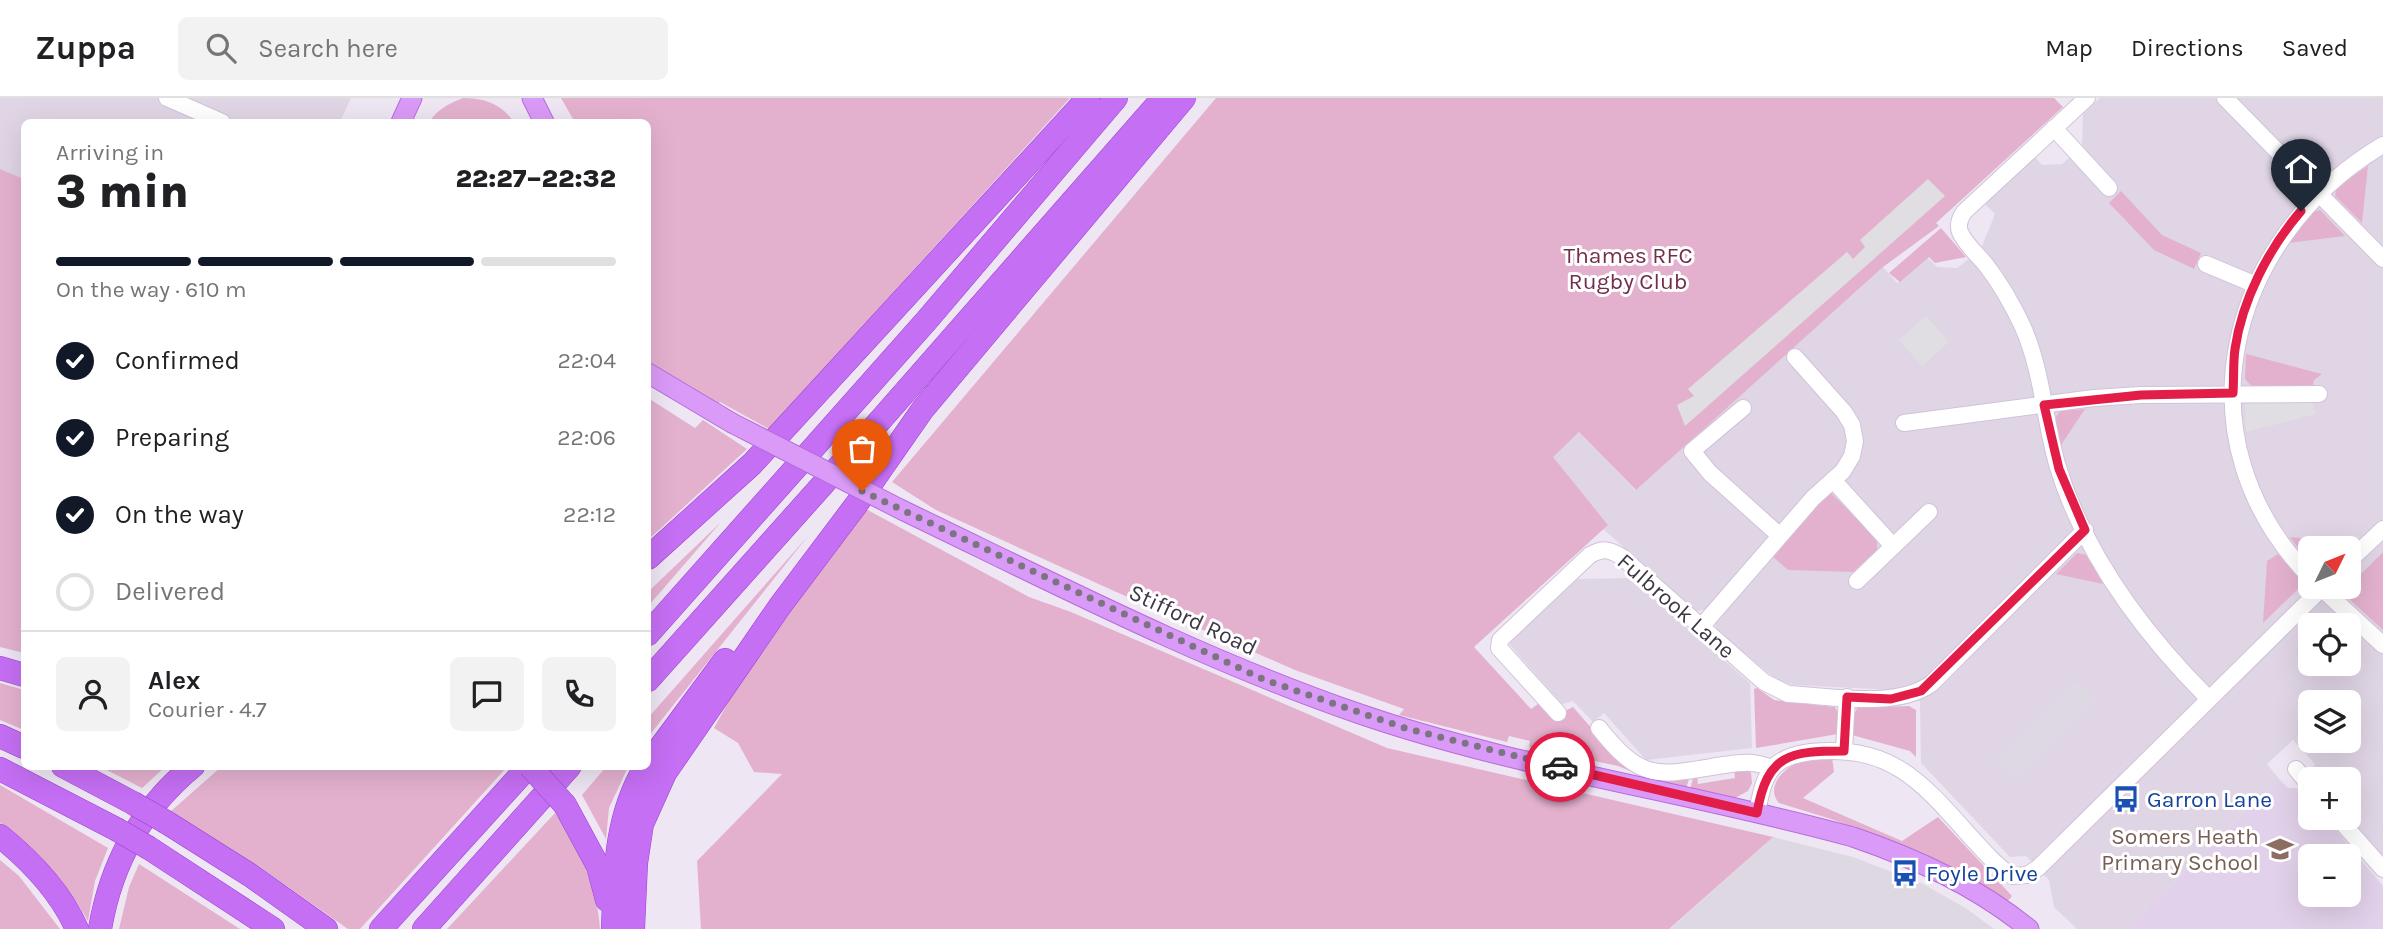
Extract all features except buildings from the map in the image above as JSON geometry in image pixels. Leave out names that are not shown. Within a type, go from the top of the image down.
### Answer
[{"type":"highway","points":[[651,555],[752,464],[1088,98]]},
{"type":"highway","points":[[651,631],[927,320],[1116,98]]},
{"type":"highway","points":[[651,677],[1163,98]]},
{"type":"highway","points":[[633,929],[636,863],[642,824],[665,773],[780,606],[856,505],[923,409],[1184,98]]},
{"type":"highway","points":[[651,571],[762,467],[1038,188]]},
{"type":"highway","points":[[651,760],[845,498],[959,331]]},
{"type":"highway","points":[[0,736],[21,746]]},
{"type":"highway","points":[[0,769],[149,848],[273,929]]},
{"type":"highway","points":[[71,770],[166,822],[250,875],[317,923]]},
{"type":"highway","points":[[100,929],[110,886],[140,822],[189,770]]},
{"type":"highway","points":[[382,929],[525,770]]},
{"type":"highway","points":[[533,770],[565,805],[598,866],[612,929]]},
{"type":"highway","points":[[424,929],[566,770]]},
{"type":"highway","points":[[612,929],[619,835],[626,806],[644,770]]},
{"type":"highway","points":[[0,836],[43,877],[72,916],[77,929]]},
{"type":"main road","points":[[402,119],[412,98]]},
{"type":"main road","points":[[532,98],[542,119]]},
{"type":"main road","name":"Stifford Road","points":[[651,375],[732,423],[901,510],[1207,655],[1336,706],[1408,729],[1493,752],[1853,836],[1919,861],[1980,894],[2029,929]]},
{"type":"street","points":[[167,98],[215,119]]},
{"type":"street","points":[[2087,98],[1964,212],[1958,226],[1960,234],[1988,267],[2023,327],[2038,372],[2059,469],[2085,530],[2115,587],[2154,640],[2209,699]]},
{"type":"street","points":[[2225,98],[2383,259]]},
{"type":"street","points":[[2054,128],[2109,188]]},
{"type":"street","points":[[2298,561],[2281,543],[2254,496],[2238,441],[2233,393],[2235,349],[2243,315],[2280,239],[2318,193],[2348,167],[2383,145]]},
{"type":"street","points":[[2206,264],[2256,285]]},
{"type":"street","points":[[1700,627],[1779,535],[1833,481],[1852,456],[1855,441],[1852,425],[1844,412],[1795,357]]},
{"type":"street","points":[[1904,423],[2141,395],[2319,394]]},
{"type":"street","points":[[1743,408],[1692,451],[1710,473],[1779,535]]},
{"type":"street","points":[[1833,481],[1893,546]]},
{"type":"street","points":[[1857,581],[1929,512]]},
{"type":"street","points":[[2361,550],[2383,529]]},
{"type":"street","name":"Fulbrook Lane","points":[[1558,713],[1499,648],[1500,640],[1590,555],[1599,550],[1610,550],[1622,557],[1775,689],[1788,694],[1891,699],[1921,691],[2085,530]]},
{"type":"street","points":[[1757,813],[1765,778],[1772,768],[1786,757],[1844,751],[1880,758],[1909,772],[1993,862],[2012,876],[2027,875],[2038,868],[2209,699],[2305,599]]},
{"type":"street","points":[[2335,599],[2383,645]]},
{"type":"street","points":[[1844,751],[1847,697]]},
{"type":"street","points":[[1599,728],[1634,763],[1656,774],[1749,761],[1772,768]]},
{"type":"street","points":[[2295,769],[2298,772]]},
{"type":"street","points":[[2348,830],[2383,869]]},
{"type":"shaded area","points":[[0,98],[351,98],[341,119],[21,119],[21,178],[0,169]]},
{"type":"shaded area","points":[[2100,98],[2383,98],[2383,857],[2360,830],[2361,767],[2314,767],[2315,764],[2305,753],[2361,753],[2361,690],[2298,690],[2298,745],[2293,740],[2267,764],[2279,779],[2126,929],[2077,929],[2054,907],[2049,880],[2026,856],[2010,857],[1921,763],[1920,702],[1912,685],[1893,690],[1795,685],[1778,681],[1716,629],[1715,620],[1704,610],[1696,611],[1603,529],[1608,525],[1552,457],[1579,432],[1635,490],[1883,267],[1897,283],[1927,257],[1937,267],[1957,268],[1982,246],[1995,214],[1985,204],[2035,157],[2042,165],[2062,164],[2082,147],[2083,114]]},
{"type":"shaded area","points":[[1928,179],[1945,196],[1685,426],[1677,405],[1694,396],[1688,389],[1847,252],[1853,259],[1865,247],[1860,240]]},
{"type":"shaded area","points":[[1926,316],[1949,342],[1922,366],[1899,340]]},
{"type":"shaded area","points":[[2245,399],[2312,401],[2316,414],[2246,432]]},
{"type":"shaded area","points":[[1630,578],[1750,683],[1752,748],[1646,760],[1604,713],[1593,722],[1573,701],[1562,704],[1510,645],[1511,639],[1578,579]]},
{"type":"shaded area","points":[[2076,681],[2096,701],[2015,779],[1996,759]]},
{"type":"shaded area","name":"Somers Heath Primary School","points":[[2279,779],[2288,788],[2298,788],[2298,830],[2336,830],[2348,844],[2298,844],[2298,907],[2361,907],[2361,860],[2383,886],[2383,929],[2126,929]]},
{"type":"shaded area","points":[[1773,837],[1853,857],[1923,884],[1967,909],[1994,929],[1670,929]]},
{"type":"green space","points":[[463,98],[492,103],[511,119],[432,119],[453,102]]},
{"type":"green space","points":[[561,98],[1070,98],[769,429],[720,402],[716,406],[651,365],[651,119],[573,119]]},
{"type":"green space","name":"Thames RFC Rugby Club","points":[[1216,98],[2054,98],[2063,107],[1936,223],[1939,226],[1883,267],[1636,490],[1579,432],[1553,457],[1608,525],[1474,647],[1531,709],[1538,704],[1546,706],[1555,716],[1573,707],[1601,739],[1639,771],[1690,775],[1686,789],[1662,784],[1618,766],[1529,747],[1530,741],[1509,736],[1507,742],[1399,715],[1404,709],[1295,670],[1114,591],[936,510],[892,482]]},
{"type":"green space","points":[[2368,166],[2362,223],[2335,196],[2337,187]]},
{"type":"green space","points":[[0,169],[21,178],[21,652],[0,647]]},
{"type":"green space","points":[[2121,191],[2162,235],[2201,253],[2194,269],[2154,250],[2109,203]]},
{"type":"green space","points":[[2320,210],[2345,236],[2288,243],[2312,212]]},
{"type":"green space","points":[[1941,228],[1966,257],[1935,263],[1929,257],[1900,282],[1889,273]]},
{"type":"green space","points":[[2246,354],[2322,374],[2314,380],[2312,389],[2254,389],[2245,379]]},
{"type":"green space","points":[[651,400],[695,428],[703,420],[747,449],[651,537]]},
{"type":"green space","points":[[2085,409],[2061,445],[2055,418],[2060,411]]},
{"type":"green space","points":[[1831,493],[1877,539],[1877,550],[1853,572],[1788,570],[1772,556],[1826,495]]},
{"type":"green space","points":[[862,507],[1029,597],[1071,612],[1387,748],[1773,837],[1669,929],[701,929],[697,861],[782,774],[754,772],[738,743],[714,728],[749,664]]},
{"type":"green space","points":[[721,522],[651,603],[651,589]]},
{"type":"green space","points":[[808,536],[651,733],[651,715]]},
{"type":"green space","points":[[2290,537],[2298,538],[2298,548]]},
{"type":"green space","points":[[2383,552],[2383,630],[2349,599],[2361,599],[2361,574]]},
{"type":"green space","points":[[2077,553],[2087,555],[2103,584],[2056,574]]},
{"type":"green space","points":[[2278,554],[2298,577],[2298,589],[2263,623],[2267,561]]},
{"type":"green space","points":[[0,683],[21,689],[21,729],[0,720]]},
{"type":"green space","points":[[1757,688],[1774,700],[1835,707],[1840,716],[1838,734],[1756,748],[1754,689]]},
{"type":"green space","points":[[1909,706],[1916,710],[1916,757],[1910,751],[1852,735],[1853,717],[1857,708]]},
{"type":"green space","points":[[1832,757],[1834,772],[1803,798],[1902,841],[1938,817],[2012,896],[2007,902],[1900,845],[1779,803],[1774,790],[1784,772],[1803,760]]},
{"type":"green space","points":[[1748,769],[1752,783],[1748,791],[1735,798],[1690,790],[1694,774],[1698,784],[1735,778],[1734,770]]},
{"type":"green space","points":[[107,770],[162,770],[142,788]]},
{"type":"green space","points":[[218,770],[504,770],[360,929],[348,929],[258,866],[170,812]]},
{"type":"green space","points":[[603,770],[627,770],[609,808],[606,839],[582,795]]},
{"type":"green space","points":[[0,785],[108,848],[95,881],[88,921],[70,892],[49,868],[0,823]]},
{"type":"green space","points":[[555,813],[586,868],[600,929],[447,929]]},
{"type":"green space","points":[[0,860],[19,876],[60,929],[0,929]]},
{"type":"green space","points":[[139,864],[240,929],[119,929],[129,887]]},
{"type":"way so far","points":[[862,491],[1265,680],[1408,729],[1560,767]]},
{"type":"place","name":"Garron Lane","points":[[2126,799]]},
{"type":"place","name":"Somers Heath Primary School","points":[[2280,849]]},
{"type":"place","name":"Foyle Drive","points":[[1905,873]]},
{"type":"route","points":[[1560,767],[1757,813],[1765,778],[1778,762],[1798,754],[1844,751],[1847,697],[1891,699],[1909,696],[1931,684],[2085,530],[2059,469],[2044,405],[2141,395],[2233,393],[2235,349],[2243,315],[2268,259],[2301,211]]}]
